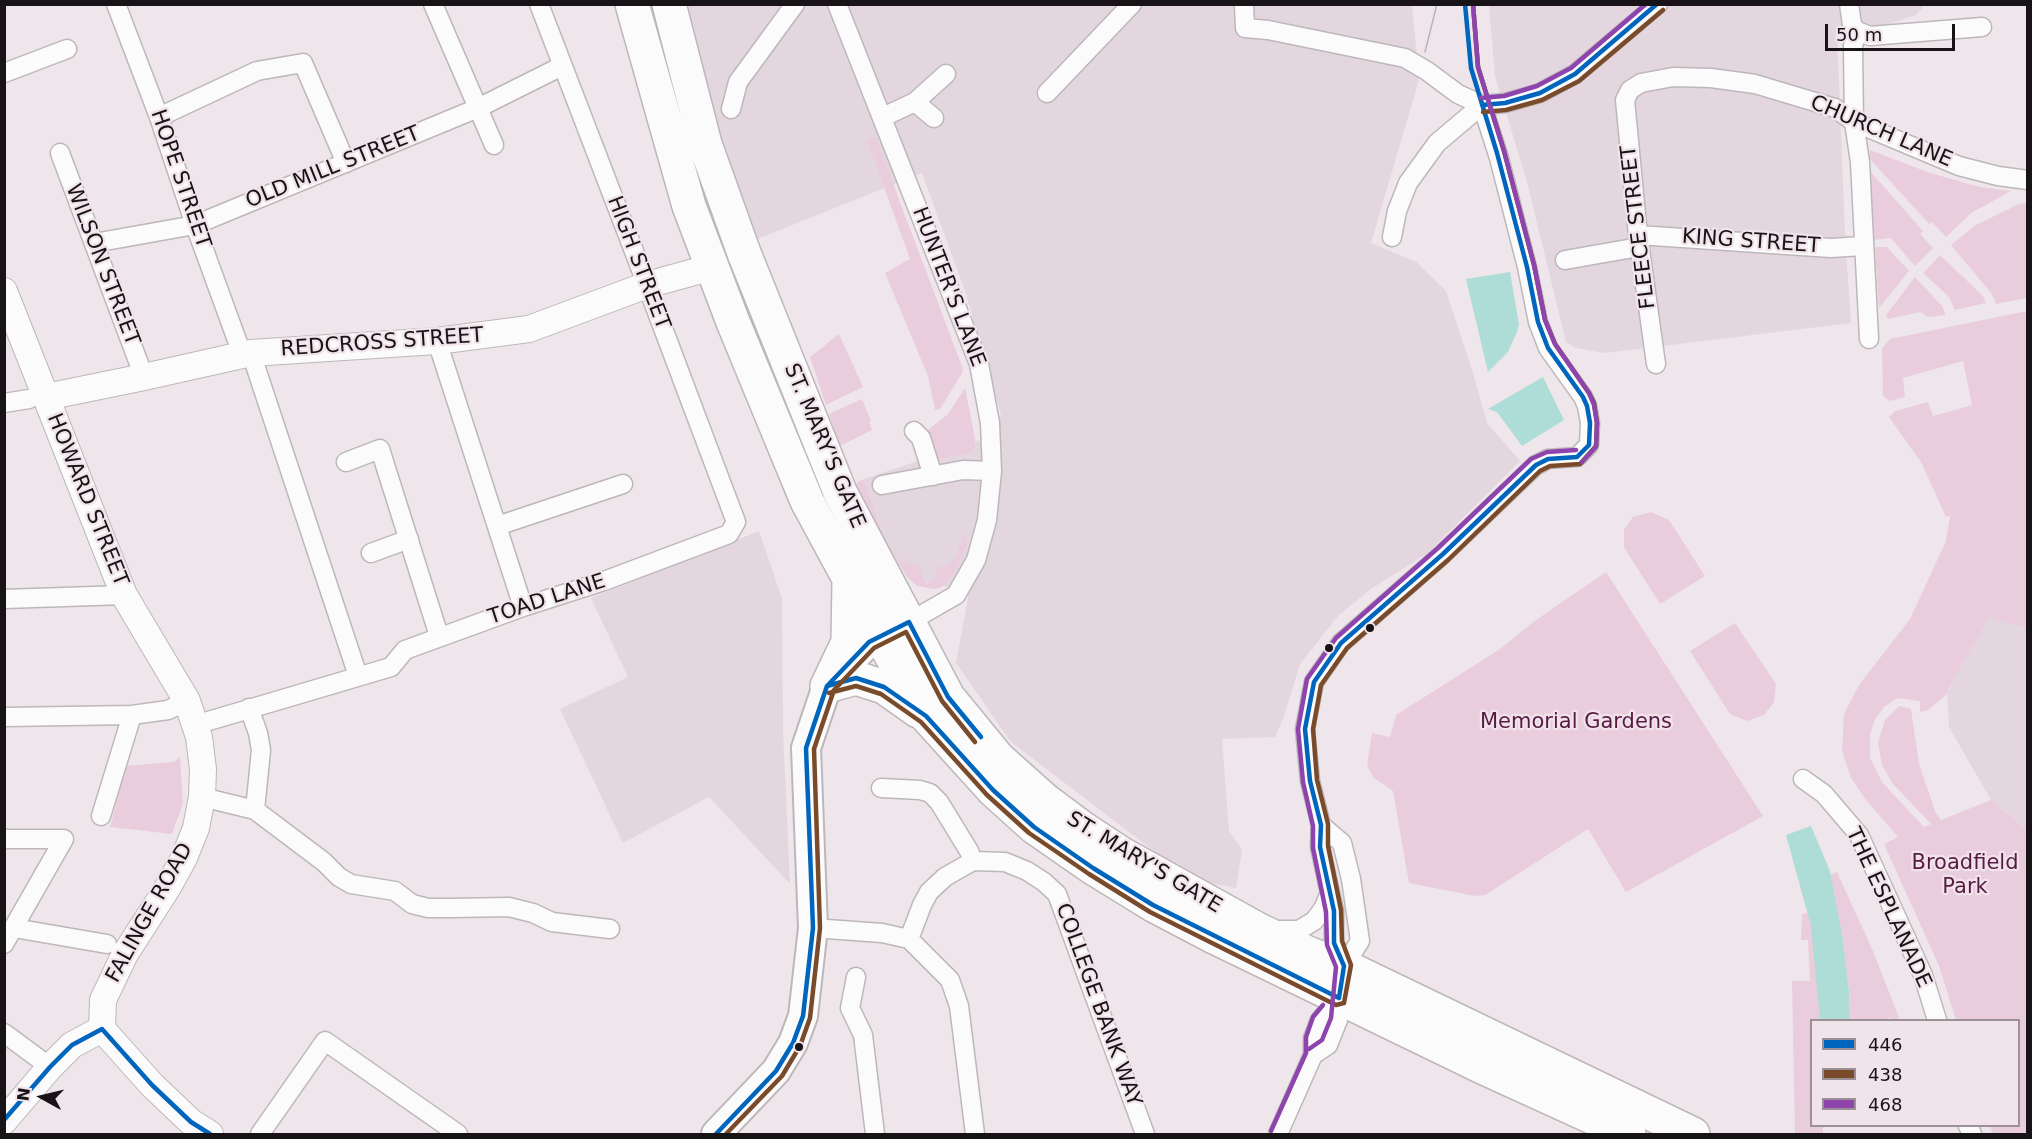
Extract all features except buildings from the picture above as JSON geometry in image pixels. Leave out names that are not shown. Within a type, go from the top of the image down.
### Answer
[{"type":"highway","name":"ST. MARY'S GATE","points":[[632,4],[689,206],[733,322],[807,501],[926,716],[993,790],[1026,820],[1093,868],[1153,905],[1342,982],[1692,1134]]},
{"type":"highway","name":"ST. MARY'S GATE","points":[[669,4],[705,144],[740,242],[840,492],[948,696],[998,758],[1045,800],[1122,854],[1259,930],[1310,954],[1342,982],[1480,1066],[1629,1134]]},
{"type":"highway","points":[[712,267],[727,259],[740,242]]},
{"type":"highway","points":[[827,686],[848,642],[849,580]]},
{"type":"highway","points":[[827,686],[856,678],[884,687],[926,716]]},
{"type":"main road","points":[[716,1134],[776,1071],[793,1043],[803,1016],[813,928],[806,748],[827,686],[869,642],[909,622]]},
{"type":"street","name":"HOPE STREET","points":[[116,4],[159,117],[195,225],[247,353],[358,676]]},
{"type":"street","points":[[434,4],[494,145]]},
{"type":"street","name":"HIGH STREET","points":[[539,4],[735,522]]},
{"type":"street","points":[[731,110],[738,82],[795,4]]},
{"type":"street","name":"HUNTER'S LANE","points":[[837,4],[979,364],[990,423],[992,471],[987,520],[976,560],[956,595],[909,622]]},
{"type":"street","points":[[1047,93],[1132,4]]},
{"type":"street","points":[[1244,4],[1245,28],[1268,30],[1405,58],[1419,65],[1458,94],[1482,105],[1505,103],[1540,93],[1575,74],[1658,4]]},
{"type":"street","points":[[1849,4],[1852,25],[1857,31],[1870,36],[1982,27]]},
{"type":"street","points":[[1857,31],[1853,46],[1854,122],[1860,162],[1869,339]]},
{"type":"street","points":[[4,73],[68,49]]},
{"type":"street","points":[[159,117],[257,71],[303,63],[346,163]]},
{"type":"street","name":"OLD MILL STREET","points":[[94,243],[195,225],[478,108],[562,66]]},
{"type":"street","points":[[883,117],[915,102],[946,74]]},
{"type":"street","name":"CHURCH LANE","points":[[1630,90],[1641,83],[1673,77],[1729,79],[1755,84],[1835,108],[1854,122],[1959,166],[1998,176],[2028,180]]},
{"type":"street","name":"FLEECE STREET","points":[[1630,90],[1625,100],[1638,241],[1656,364]]},
{"type":"street","points":[[915,102],[934,118]]},
{"type":"street","points":[[1392,237],[1397,211],[1408,183],[1437,143],[1482,105]]},
{"type":"street","points":[[1342,982],[1334,943],[1334,911],[1320,847],[1321,825],[1310,781],[1305,729],[1314,682],[1341,643],[1443,554],[1536,465],[1548,459],[1577,457],[1589,445],[1590,423],[1587,406],[1548,348],[1538,322],[1527,267],[1499,158],[1482,105]]},
{"type":"street","name":"WILSON STREET","points":[[60,153],[144,378]]},
{"type":"street","name":"KING STREET","points":[[1565,260],[1638,241],[1831,248],[1863,246]]},
{"type":"street","name":"REDCROSS STREET","points":[[4,403],[144,378],[247,353],[437,341],[529,329],[646,285],[712,267]]},
{"type":"street","name":"HOWARD STREET","points":[[4,291],[37,398],[124,595],[191,713]]},
{"type":"street","points":[[437,341],[523,607]]},
{"type":"street","points":[[914,431],[921,438],[933,476]]},
{"type":"street","points":[[346,462],[380,449],[439,636]]},
{"type":"street","points":[[882,485],[963,470],[992,471]]},
{"type":"street","points":[[497,526],[623,484]]},
{"type":"street","name":"TOAD LANE","points":[[4,717],[132,715],[168,710],[191,713],[249,708],[391,667],[405,650],[439,636],[604,581],[729,534],[735,522]]},
{"type":"street","points":[[371,553],[409,539]]},
{"type":"street","points":[[4,599],[124,595]]},
{"type":"street","points":[[249,708],[261,750],[255,810]]},
{"type":"street","name":"FALINGE ROAD","points":[[102,1029],[103,1000],[125,954],[184,858],[196,828],[202,797],[202,769],[199,737],[191,713]]},
{"type":"street","points":[[101,816],[132,715]]},
{"type":"street","name":"THE ESPLANADE","points":[[1803,779],[1824,794],[1859,835],[1923,975],[1937,1019]]},
{"type":"street","points":[[881,788],[920,790],[930,793],[939,802],[973,861],[945,877],[928,892],[909,939]]},
{"type":"street","points":[[202,797],[255,810],[297,840],[339,877],[351,884],[395,891],[412,904],[428,908],[509,907],[533,913],[552,922],[610,929]]},
{"type":"street","points":[[1278,1134],[1313,1055],[1313,1038],[1320,1020],[1342,982],[1360,941],[1351,879],[1342,843],[1321,825]]},
{"type":"street","points":[[4,839],[64,839],[9,936],[107,944]]},
{"type":"street","name":"COLLEGE BANK WAY","points":[[973,861],[1005,862],[1016,866],[1044,882],[1058,894],[1144,1134]]},
{"type":"street","points":[[1259,930],[1299,930],[1314,921],[1323,909],[1330,892]]},
{"type":"street","points":[[813,928],[882,933],[909,939],[950,980],[959,1006],[975,1134]]},
{"type":"street","points":[[856,977],[850,1008],[863,1035],[875,1134]]},
{"type":"street","points":[[4,1121],[50,1067],[72,1046],[102,1029],[152,1085],[191,1122],[210,1134]]},
{"type":"street","points":[[4,1033],[50,1067]]},
{"type":"street","points":[[260,1134],[325,1041],[458,1134]]},
{"type":"shaded area","points":[[677,5],[1412,5],[1419,80],[1371,243],[1416,262],[1446,291],[1487,423],[1520,461],[1428,553],[1371,589],[1338,616],[1300,664],[1275,737],[1222,739],[1229,831],[1242,850],[1236,888],[1192,880],[1011,742],[956,663],[969,592],[907,577],[886,541],[864,479],[983,439],[1001,415],[966,294],[922,173],[750,242]]},
{"type":"shaded area","points":[[1489,5],[1922,5],[1923,7],[1916,15],[1880,27],[1837,32],[1851,323],[1605,353],[1576,348],[1566,342],[1527,182],[1495,76]]},
{"type":"shaded area","points":[[1510,272],[1519,324],[1508,352],[1488,372],[1466,279]]},
{"type":"shaded area","points":[[1543,377],[1564,420],[1522,446],[1497,412],[1488,409]]},
{"type":"shaded area","points":[[759,531],[782,599],[783,732],[790,884],[709,797],[623,843],[560,709],[628,677],[591,598]]},
{"type":"shaded area","points":[[1989,616],[2027,628],[2027,830],[1991,800],[1949,727],[1947,691]]},
{"type":"shaded area","points":[[1811,826],[1830,871],[1843,940],[1850,1019],[1820,1019],[1811,926],[1786,835]]},
{"type":"green space","points":[[875,136],[963,369],[940,409],[935,410],[928,376],[885,273],[910,259],[867,140]]},
{"type":"green space","points":[[1870,150],[1930,173],[1980,187],[2011,191],[1971,213],[1946,237],[1932,222],[1929,224],[1869,158]]},
{"type":"green space","points":[[1870,171],[1923,231],[1920,234],[1933,248],[1915,266],[1891,238],[1874,240]]},
{"type":"green space","points":[[2027,203],[2027,298],[1996,304],[1991,293],[1951,245],[1976,225],[2019,204]]},
{"type":"green space","points":[[1875,247],[1887,247],[1909,271],[1879,308]]},
{"type":"green space","points":[[1940,255],[1983,296],[1986,303],[1955,310],[1949,297],[1923,273]]},
{"type":"green space","points":[[1915,277],[1942,306],[1946,315],[1927,317],[1920,312],[1888,319],[1886,315]]},
{"type":"green space","name":"Broadfield Park","points":[[2027,311],[2027,628],[1989,617],[1947,694],[1928,710],[1920,712],[1920,701],[1897,698],[1884,707],[1875,719],[1870,735],[1870,758],[1882,782],[1924,827],[1931,824],[1893,784],[1882,765],[1878,743],[1885,720],[1899,706],[1911,709],[1919,764],[1935,811],[1941,820],[1991,800],[2027,830],[2027,1134],[1993,1134],[1990,1127],[2020,1127],[2020,1019],[1956,1019],[1939,966],[1884,844],[1898,837],[1866,800],[1851,778],[1842,751],[1844,714],[1859,685],[1910,619],[1946,541],[1950,516],[1946,517],[1921,462],[1889,417],[1895,411],[1928,402],[1933,416],[1972,405],[1963,361],[1903,378],[1905,397],[1890,401],[1883,396],[1882,349],[1890,339]]},
{"type":"green space","points":[[839,334],[863,387],[826,405],[810,357]]},
{"type":"green space","points":[[965,388],[975,438],[974,449],[969,453],[933,460],[923,434],[948,414]]},
{"type":"green space","points":[[862,399],[871,421],[869,422],[872,430],[840,446],[829,414]]},
{"type":"green space","points":[[864,479],[886,541],[897,558],[921,568],[923,578],[927,583],[935,580],[936,568],[950,563],[956,556],[962,539],[961,532],[963,532],[967,544],[951,578],[942,587],[934,589],[917,586],[907,577],[853,489],[858,482]]},
{"type":"green space","points":[[1651,512],[1669,520],[1705,576],[1660,604],[1624,547],[1624,529],[1633,517]]},
{"type":"green space","name":"Memorial Gardens","points":[[1606,572],[1763,816],[1626,892],[1588,829],[1485,895],[1475,896],[1409,883],[1393,791],[1374,778],[1367,766],[1372,733],[1390,737],[1396,715],[1500,649],[1536,620]]},
{"type":"green space","points":[[1735,623],[1776,684],[1774,702],[1764,715],[1747,721],[1730,714],[1690,651]]},
{"type":"green space","points":[[180,757],[183,803],[172,834],[110,827],[126,766],[174,762]]},
{"type":"green space","points":[[1837,872],[1873,951],[1900,1019],[1850,1019],[1843,940],[1830,875]]},
{"type":"green space","points":[[1808,913],[1812,926],[1820,1019],[1810,1019],[1810,1127],[1823,1127],[1823,1134],[1795,1134],[1792,981],[1810,981],[1808,940],[1801,940],[1802,914]]},
{"type":"tram line","points":[[1425,52],[1437,4]]},
{"type":"transit line","name":"446","points":[[827,686],[856,678],[884,687],[926,716],[993,790],[1034,827],[1093,868],[1153,905],[1339,998],[1344,966],[1334,943],[1334,911],[1320,847],[1321,825],[1310,781],[1305,729],[1314,682],[1341,643],[1443,554],[1536,465],[1548,459],[1577,457],[1589,445],[1590,423],[1587,406],[1548,348],[1538,322],[1527,267],[1497,153],[1471,68],[1465,4]]},
{"type":"transit line","name":"438","points":[[829,693],[856,686],[881,694],[921,722],[987,795],[1029,833],[1089,874],[1150,912],[1336,1005],[1344,1003],[1351,965],[1342,941],[1341,910],[1328,846],[1328,824],[1317,780],[1313,729],[1321,685],[1347,648],[1448,560],[1540,471],[1550,466],[1580,464],[1596,446],[1597,423],[1594,403],[1555,344],[1545,320],[1534,265],[1504,151],[1478,67],[1473,4]]},
{"type":"transit line","name":"468","points":[[1473,4],[1478,67],[1504,151],[1534,265],[1545,320],[1555,344],[1589,393],[1594,405],[1597,423],[1596,447],[1582,462]]},
{"type":"transit line","name":"468","points":[[1481,98],[1504,96],[1537,86],[1571,68],[1646,4]]},
{"type":"transit line","name":"446","points":[[1482,105],[1505,103],[1540,93],[1575,74],[1657,4]]},
{"type":"transit line","name":"438","points":[[1483,112],[1506,110],[1542,100],[1579,81],[1663,10]]},
{"type":"transit line","name":"468","points":[[1309,1049],[1322,1040],[1331,1018],[1336,967],[1327,945],[1326,912],[1313,848],[1313,826],[1303,782],[1298,729],[1307,679],[1336,638],[1438,548],[1531,459],[1547,452],[1576,450]]},
{"type":"transit line","name":"446","points":[[716,1134],[776,1071],[793,1043],[803,1016],[813,928],[806,748],[827,686],[869,642],[909,622],[948,697],[981,737]]},
{"type":"transit line","name":"438","points":[[726,1134],[782,1076],[800,1046],[810,1018],[820,928],[814,749],[834,690],[874,648],[906,632],[942,701],[975,742]]},
{"type":"transit line","name":"468","points":[[1271,1131],[1306,1053],[1306,1037],[1313,1017],[1323,1005]]},
{"type":"transit line","name":"446","points":[[4,1120],[72,1045],[102,1029],[152,1085],[191,1122],[210,1134]]}]
